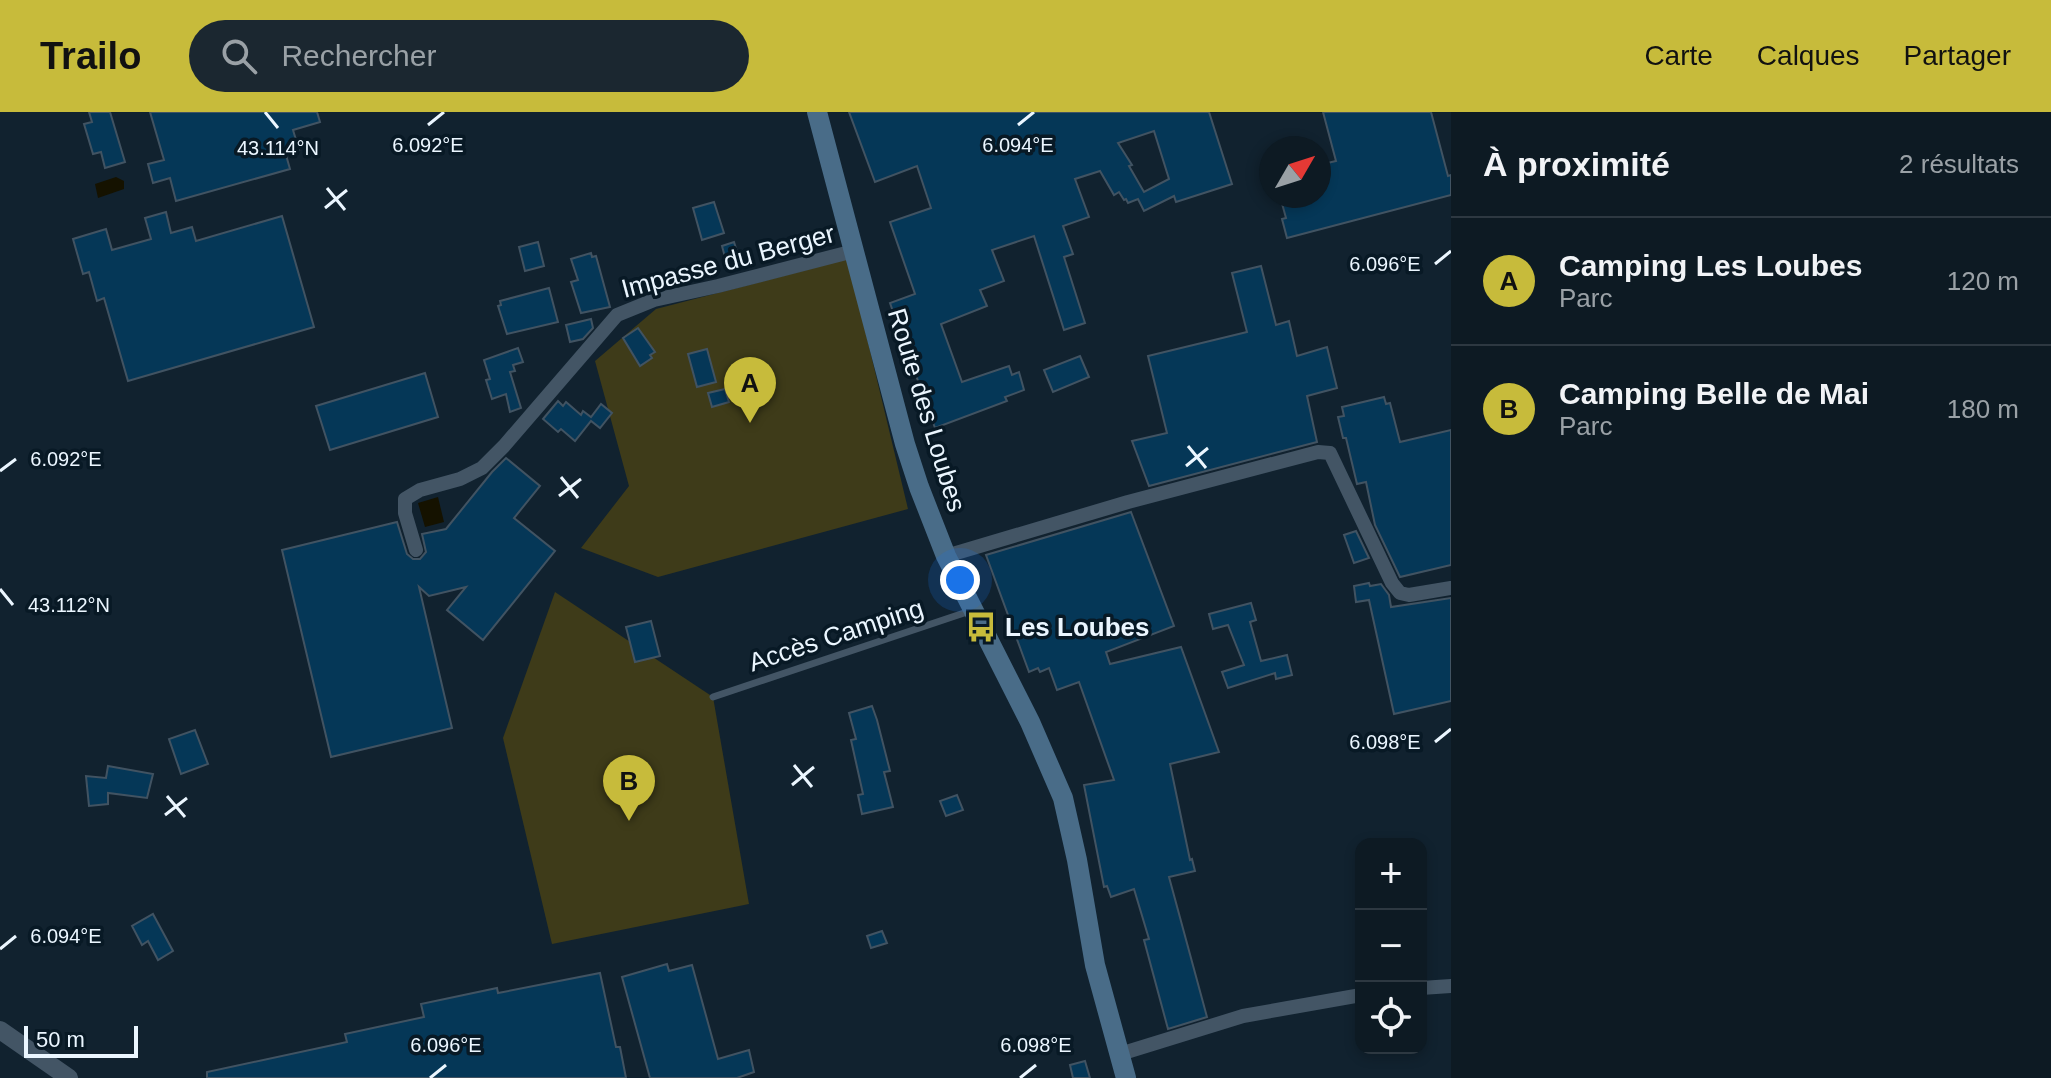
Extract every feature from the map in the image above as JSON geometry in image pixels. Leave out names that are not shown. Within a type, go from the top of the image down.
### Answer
[{"type":"main road","name":"Route des Loubes","points":[[817,112],[919,487],[946,556],[1030,722],[1063,798],[1095,965],[1126,1078]]},
{"type":"street","name":"Impasse du Berger","points":[[416,550],[405,513],[405,499],[420,490],[460,479],[482,468],[617,315],[654,300],[854,251]]},
{"type":"street","points":[[946,556],[1102,509],[1318,452],[1330,453],[1392,583],[1400,593],[1418,595],[1451,588]]},
{"type":"street","points":[[1427,988],[1451,986]]},
{"type":"street","points":[[1120,1054],[1243,1016],[1355,996]]},
{"type":"street","points":[[0,1030],[69,1078]]},
{"type":"lane","name":"Accès Camping","points":[[713,697],[972,610]]},
{"type":"shaded area","points":[[116,177],[124,181],[124,189],[98,198],[95,184]]},
{"type":"shaded area","points":[[848,259],[908,509],[658,577],[581,548],[629,486],[595,361],[656,309]]},
{"type":"shaded area","points":[[438,497],[444,522],[425,527],[418,503]]},
{"type":"shaded area","points":[[555,592],[713,697],[749,904],[552,944],[503,738]]},
{"type":"building","points":[[89,112],[110,112],[125,162],[105,168],[101,152],[93,154],[84,124],[92,122]]},
{"type":"building","points":[[150,112],[317,112],[320,122],[293,130],[299,150],[286,155],[290,169],[176,201],[170,178],[153,183],[148,164],[164,160]]},
{"type":"building","points":[[849,112],[1209,112],[1232,184],[1176,202],[1174,196],[1144,211],[1138,199],[1128,203],[1119,192],[1114,195],[1100,171],[1075,179],[1089,217],[1063,226],[1073,254],[1064,257],[1085,323],[1064,330],[1034,236],[992,250],[1004,281],[980,290],[987,306],[941,324],[962,382],[1009,366],[1012,375],[1019,372],[1024,390],[1005,397],[1007,401],[935,428],[890,303],[915,294],[890,222],[931,208],[917,166],[875,182]],"holes":[[[1154,131],[1169,179],[1144,192],[1118,143]]]},
{"type":"building","points":[[1323,112],[1431,112],[1448,176],[1451,175],[1451,195],[1287,238],[1282,219],[1286,218],[1283,208],[1331,208],[1331,162],[1336,161]]},
{"type":"building","points":[[714,202],[724,233],[702,240],[693,208]]},
{"type":"building","points":[[166,212],[171,233],[192,227],[196,241],[282,216],[314,327],[128,381],[104,298],[97,301],[89,272],[83,274],[73,239],[106,229],[112,250],[151,239],[145,218]]},
{"type":"building","points":[[538,242],[544,266],[525,271],[519,247]]},
{"type":"building","points":[[734,242],[739,258],[726,261],[722,246]]},
{"type":"building","points":[[591,253],[592,257],[596,256],[610,307],[581,313],[571,282],[578,280],[571,259]]},
{"type":"building","points":[[1261,266],[1276,325],[1289,321],[1297,356],[1327,347],[1337,388],[1307,396],[1317,442],[1149,486],[1132,441],[1167,433],[1148,356],[1247,332],[1232,273]]},
{"type":"building","points":[[549,288],[558,322],[507,334],[498,306],[501,305],[500,301]]},
{"type":"building","points":[[591,319],[593,328],[583,339],[570,342],[566,325]]},
{"type":"building","points":[[638,328],[655,352],[640,366],[623,338]]},
{"type":"building","points":[[518,348],[523,362],[513,365],[515,371],[510,372],[521,408],[510,412],[506,394],[492,399],[484,360]]},
{"type":"building","points":[[707,349],[716,382],[697,387],[688,354]]},
{"type":"building","points":[[1080,356],[1089,377],[1053,392],[1044,370]]},
{"type":"building","points":[[425,373],[438,417],[330,450],[316,406]]},
{"type":"building","points":[[725,389],[729,402],[712,407],[708,393]]},
{"type":"building","points":[[1384,397],[1386,404],[1390,403],[1400,442],[1451,430],[1451,565],[1400,577],[1375,525],[1366,482],[1357,484],[1338,417],[1344,416],[1342,407]]},
{"type":"building","points":[[558,401],[563,406],[566,402],[581,415],[583,411],[591,417],[601,404],[612,413],[600,428],[591,421],[575,441],[543,419]]},
{"type":"building","points":[[506,458],[540,486],[514,518],[555,551],[483,640],[447,610],[466,587],[429,596],[419,587],[452,728],[331,757],[282,550],[397,522],[407,554],[413,559],[420,559],[426,552],[422,534],[446,529]]},
{"type":"building","points":[[1131,512],[1174,626],[1106,652],[1110,664],[1181,647],[1219,752],[1170,764],[1195,871],[1169,877],[1207,1017],[1168,1029],[1144,940],[1149,939],[1134,889],[1111,897],[1107,886],[1104,887],[1084,785],[1114,780],[1079,682],[1057,690],[1049,668],[1029,672],[986,555]]},
{"type":"building","points":[[1356,531],[1369,558],[1354,563],[1344,535]]},
{"type":"building","points":[[1369,583],[1370,586],[1381,584],[1389,595],[1391,607],[1451,598],[1451,701],[1394,714],[1369,600],[1356,602],[1354,586]]},
{"type":"building","points":[[1251,603],[1256,620],[1250,622],[1261,661],[1287,655],[1292,675],[1276,679],[1275,673],[1228,688],[1222,672],[1244,665],[1228,625],[1213,629],[1209,614]]},
{"type":"building","points":[[651,621],[660,656],[635,662],[626,627]]},
{"type":"building","points":[[872,706],[890,771],[884,772],[893,807],[862,814],[858,795],[863,794],[851,740],[856,739],[849,713]]},
{"type":"building","points":[[195,730],[208,764],[181,774],[169,739]]},
{"type":"building","points":[[108,766],[153,774],[147,798],[108,793],[108,804],[89,806],[86,776],[106,778]]},
{"type":"building","points":[[957,795],[963,810],[946,816],[940,801]]},
{"type":"building","points":[[153,914],[173,951],[158,960],[148,941],[142,945],[132,926]]},
{"type":"building","points":[[882,931],[887,943],[871,948],[867,936]]},
{"type":"building","points":[[667,964],[669,971],[692,965],[718,1059],[749,1050],[754,1072],[737,1078],[650,1078],[622,977]]},
{"type":"building","points":[[600,973],[626,1078],[207,1078],[207,1072],[347,1042],[345,1034],[424,1017],[421,1004],[497,988],[498,993]]},
{"type":"building","points":[[1085,1061],[1090,1078],[1073,1078],[1070,1065]]},
{"type":"place","name":"Camping Les Loubes","points":[[750,423]]},
{"type":"place","name":"Les Loubes","points":[[981,627]]},
{"type":"place","name":"Camping Belle de Mai","points":[[629,821]]}]
